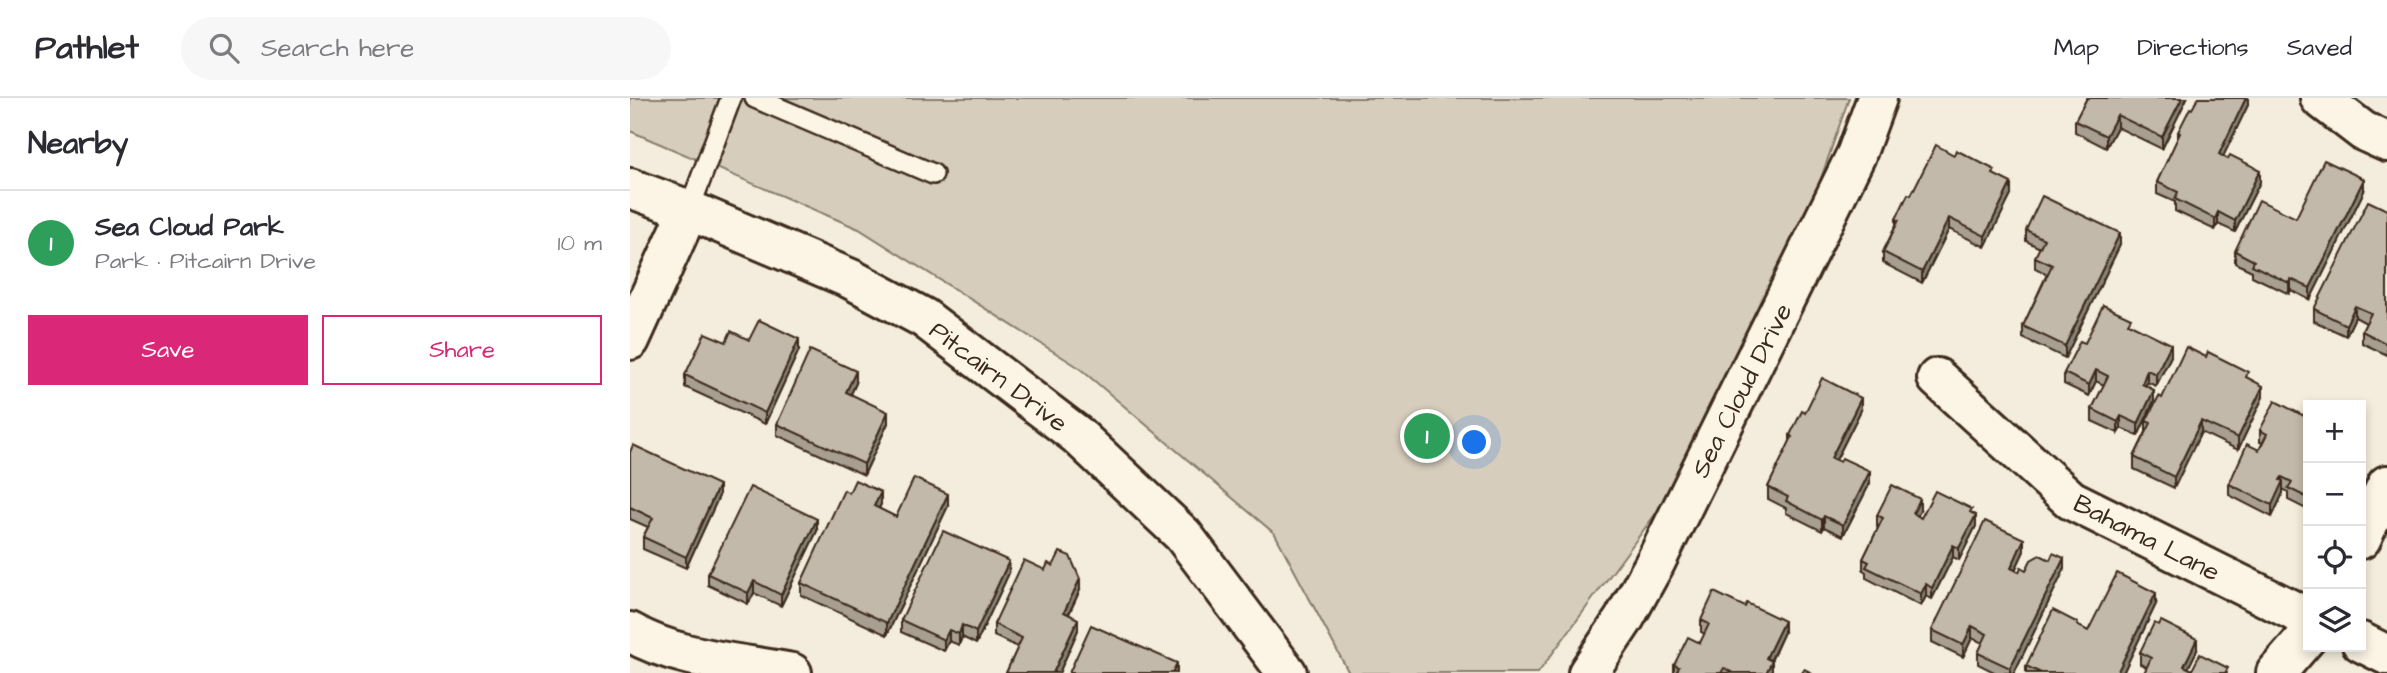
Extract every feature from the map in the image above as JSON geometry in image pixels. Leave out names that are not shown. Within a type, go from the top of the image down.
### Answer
[{"type":"street","name":"Sea Cloud Drive","points":[[1588,673],[1624,619],[1655,563],[1850,168],[1877,98]]},
{"type":"street","points":[[2320,98],[2363,131],[2387,142]]},
{"type":"street","name":"Pitcairn Drive","points":[[630,188],[689,210],[851,279],[924,318],[1077,435],[1183,535],[1287,673]]},
{"type":"street","points":[[630,340],[689,210]]},
{"type":"street","name":"Bahama Lane","points":[[1937,378],[2071,500],[2303,616]]},
{"type":"street","points":[[2366,529],[2387,485]]},
{"type":"street","points":[[630,632],[669,651],[792,673]]},
{"type":"street","points":[[2276,673],[2303,642]]},
{"type":"street","points":[[2366,644],[2387,654]]},
{"type":"street","points":[[2314,673],[2316,652]]},
{"type":"lane","points":[[689,210],[730,98]]},
{"type":"lane","points":[[755,98],[933,174]]},
{"type":"shaded area","points":[[630,98],[1849,98],[1819,184],[1662,505],[1538,673],[1349,673],[1275,534],[1078,367],[859,229],[630,131]]},
{"type":"building","points":[[2087,98],[2182,98],[2162,137],[2117,115],[2106,136],[2075,121]]},
{"type":"building","points":[[2198,98],[2246,98],[2219,154],[2228,159],[2230,155],[2260,170],[2235,221],[2218,212],[2215,219],[2175,199],[2178,192],[2157,182],[2180,133],[2178,132]]},
{"type":"building","points":[[1936,145],[1954,155],[1956,150],[1995,170],[1993,174],[2011,183],[1985,236],[1949,218],[1922,272],[1883,252],[1908,194],[1911,195]]},
{"type":"building","points":[[2324,160],[2364,179],[2310,288],[2291,279],[2289,283],[2252,265],[2254,261],[2235,251],[2259,200],[2296,218]]},
{"type":"building","points":[[2042,196],[2120,233],[2065,346],[2023,326],[2052,265],[2035,257],[2044,239],[2026,230]]},
{"type":"building","points":[[2368,201],[2387,210],[2387,344],[2362,331],[2371,313],[2355,306],[2346,325],[2314,309]]},
{"type":"building","points":[[2103,305],[2131,318],[2128,323],[2171,344],[2156,374],[2147,370],[2142,384],[2154,390],[2138,424],[2121,416],[2118,422],[2092,409],[2108,376],[2096,370],[2089,385],[2064,373],[2080,341],[2085,343]]},
{"type":"building","points":[[759,320],[799,339],[765,413],[685,375],[705,333],[726,342],[731,331],[749,340]]},
{"type":"building","points":[[2186,347],[2206,357],[2208,352],[2248,372],[2246,377],[2263,386],[2238,438],[2201,421],[2174,477],[2134,457],[2151,423],[2146,421],[2159,396],[2162,398]]},
{"type":"building","points":[[810,350],[856,371],[846,392],[888,412],[864,464],[777,424]]},
{"type":"building","points":[[1822,378],[1861,398],[1831,458],[1840,462],[1842,458],[1870,471],[1843,525],[1824,516],[1822,520],[1786,501],[1788,497],[1768,487],[1792,437],[1790,435],[1802,411],[1805,413]]},
{"type":"building","points":[[2275,401],[2303,415],[2303,496],[2288,488],[2292,482],[2282,477],[2280,480],[2283,481],[2272,505],[2229,484],[2247,444],[2259,450],[2267,434],[2260,430]]},
{"type":"building","points":[[633,445],[719,485],[686,557],[643,537],[653,518],[630,507],[630,452]]},
{"type":"building","points":[[914,478],[948,494],[887,623],[801,583],[844,490],[849,493],[855,480],[881,492],[874,506],[896,517]]},
{"type":"building","points":[[1892,485],[1920,499],[1913,513],[1921,518],[1935,491],[1972,509],[1970,512],[1976,515],[1959,548],[1953,545],[1932,588],[1926,584],[1921,594],[1866,567],[1869,562],[1863,559],[1883,518],[1877,515]]},
{"type":"building","points":[[750,487],[817,519],[781,595],[754,581],[748,593],[708,574]]},
{"type":"building","points":[[1985,521],[2024,539],[2011,568],[2019,572],[2021,567],[2026,570],[2031,560],[2040,555],[2050,560],[2053,553],[2064,558],[2010,668],[1978,653],[1987,634],[1972,626],[1963,645],[1932,630]]},
{"type":"building","points":[[943,531],[1009,561],[976,632],[962,625],[959,634],[949,630],[944,640],[901,620]]},
{"type":"building","points":[[1060,552],[1070,556],[1080,579],[1064,612],[1078,619],[1053,673],[1006,673],[1022,638],[994,624],[1024,560],[1045,570],[1048,563],[1053,566]]},
{"type":"building","points":[[2117,573],[2156,593],[2117,673],[2041,673],[2026,666],[2053,610],[2088,631]]},
{"type":"building","points":[[1714,592],[1745,607],[1747,603],[1784,621],[1766,658],[1772,661],[1766,673],[1733,673],[1724,668],[1721,673],[1676,673],[1679,667],[1674,665],[1688,637],[1700,643],[1709,624],[1701,620]]},
{"type":"building","points":[[2161,621],[2197,639],[2184,666],[2192,670],[2200,654],[2228,668],[2225,673],[2144,673],[2151,658],[2140,652],[2154,623],[2159,625]]},
{"type":"building","points":[[1091,625],[1177,663],[1172,673],[1069,673]]},
{"type":"place","name":"Sea Cloud Park","points":[[1427,436]]}]
